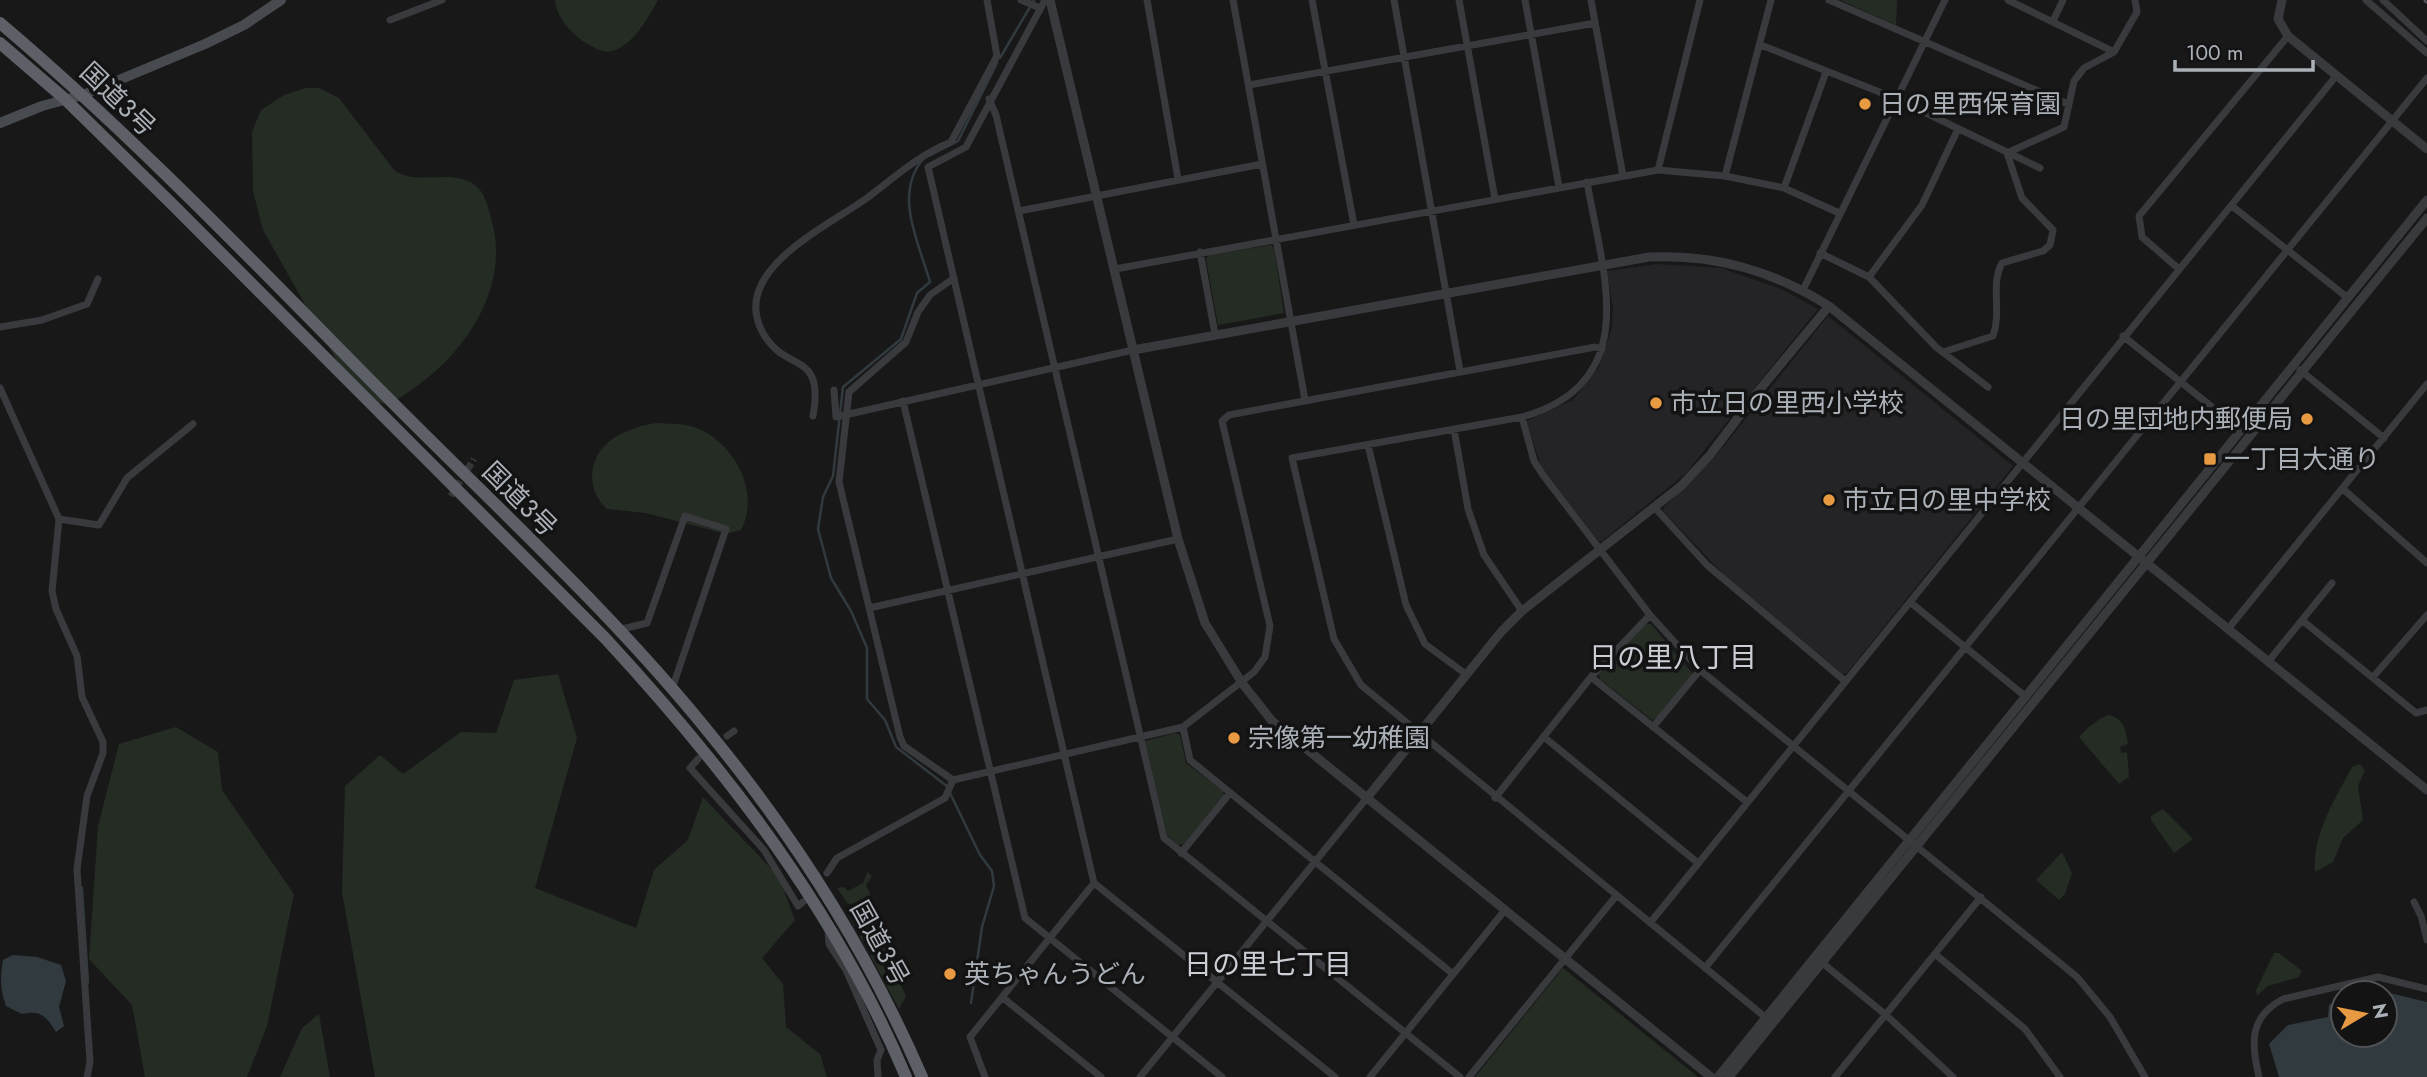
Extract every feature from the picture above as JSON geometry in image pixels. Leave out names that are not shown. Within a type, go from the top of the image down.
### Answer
[{"type":"highway","name":"国道3号","points":[[0,23],[83,95],[617,630],[672,690],[768,807],[817,879],[887,1001],[922,1077]]},
{"type":"highway","name":"国道3号","points":[[0,43],[65,99],[615,648],[702,747],[754,813],[827,923],[873,1007],[906,1077]]},
{"type":"main road","points":[[0,123],[83,95],[228,34],[281,0]]},
{"type":"street","points":[[390,20],[442,0]]},
{"type":"street","points":[[813,416],[817,393],[811,373],[763,334],[757,308],[761,285],[774,264],[794,248],[925,154],[951,142],[997,56],[987,0]]},
{"type":"street","points":[[1021,0],[1040,8]]},
{"type":"street","points":[[1045,0],[989,99],[966,147],[928,166],[1094,883],[1335,1077]]},
{"type":"street","points":[[1050,0],[1178,539],[1205,623],[1241,683],[1272,721],[1710,1077]]},
{"type":"street","points":[[1147,0],[1178,179]]},
{"type":"street","points":[[1233,0],[1305,400]]},
{"type":"street","points":[[1312,0],[1354,225]]},
{"type":"street","points":[[1394,0],[1460,371]]},
{"type":"street","points":[[1459,0],[1495,199]]},
{"type":"street","points":[[1525,0],[1559,187]]},
{"type":"street","points":[[1591,0],[1623,176]]},
{"type":"street","points":[[1658,170],[1700,0]]},
{"type":"street","points":[[1725,176],[1771,0]]},
{"type":"street","points":[[1829,0],[2068,104]]},
{"type":"street","points":[[1803,290],[1945,0]]},
{"type":"street","points":[[2008,0],[2114,52]]},
{"type":"street","points":[[2053,21],[2063,0]]},
{"type":"street","points":[[2007,153],[2064,127],[2074,81],[2084,68],[2114,52],[2137,12],[2135,0]]},
{"type":"street","points":[[2281,0],[2278,19],[2288,36],[2427,149]]},
{"type":"street","points":[[2365,0],[2427,53]]},
{"type":"street","points":[[2383,0],[2427,41]]},
{"type":"street","points":[[1249,85],[1595,23]]},
{"type":"street","points":[[2179,269],[2141,237],[2139,216],[2288,36]]},
{"type":"street","points":[[1761,45],[1897,99],[2040,168]]},
{"type":"street","points":[[1784,188],[1826,72]]},
{"type":"street","points":[[1650,923],[2336,76]]},
{"type":"street","points":[[1705,968],[2427,78]]},
{"type":"street","points":[[989,99],[996,116],[1164,838],[1460,1077]]},
{"type":"street","points":[[1869,276],[1922,205],[1958,129]]},
{"type":"street","points":[[1943,352],[1993,336],[1998,320],[1996,283],[2002,263],[2043,251],[2050,245],[2053,230],[2022,198],[2007,153]]},
{"type":"street","points":[[925,154],[932,164]]},
{"type":"street","points":[[1018,211],[1262,164]]},
{"type":"street","points":[[1115,269],[1658,170],[1725,176],[1784,188],[1839,213]]},
{"type":"street","points":[[1587,182],[1609,321],[1599,360],[1576,392],[1544,411],[1522,417],[1292,458],[1334,639],[1361,685],[1418,735],[1765,1017]]},
{"type":"street","points":[[1718,1077],[2427,201]]},
{"type":"street","points":[[2232,206],[2348,298]]},
{"type":"street","points":[[1729,1077],[2427,218]]},
{"type":"street","points":[[1200,252],[1215,334]]},
{"type":"street","points":[[1820,253],[1869,276],[1943,352],[1988,387]]},
{"type":"street","points":[[834,390],[836,417],[1133,350],[1601,264],[1649,257],[1700,257],[1755,269],[1803,290],[1829,306],[2427,790]]},
{"type":"street","points":[[953,780],[904,746],[892,713],[839,482],[849,392],[853,385],[906,342],[918,312],[930,295],[954,278]]},
{"type":"street","points":[[0,327],[42,320],[87,304],[98,279]]},
{"type":"street","points":[[1140,1077],[1501,632],[1522,611],[1656,508],[1710,455],[1829,306]]},
{"type":"street","points":[[2123,336],[2241,430]]},
{"type":"street","points":[[953,780],[1183,727],[1241,683],[1265,657],[1270,626],[1222,421],[1228,415],[1595,347],[1602,349]]},
{"type":"street","points":[[2294,365],[2385,438]]},
{"type":"street","points":[[2228,629],[2427,384]]},
{"type":"street","points":[[0,388],[59,519],[52,591],[56,609],[77,656],[82,697],[103,742],[103,753],[87,796],[77,869],[90,1062],[87,1077]]},
{"type":"street","points":[[903,401],[1025,918],[1222,1077]]},
{"type":"street","points":[[1522,417],[1534,461],[1543,475],[1650,615],[1700,670],[1910,838],[2077,977],[2110,1017],[2145,1077]]},
{"type":"street","points":[[59,519],[99,525],[127,478],[193,424]]},
{"type":"street","points":[[1454,429],[1468,509],[1484,555],[1522,611]]},
{"type":"street","points":[[1368,444],[1406,605],[1424,643],[1467,675]]},
{"type":"street","points":[[2343,489],[2427,563]]},
{"type":"street","points":[[1656,508],[1707,565],[1845,681]]},
{"type":"street","points":[[617,630],[647,623],[685,516],[726,529],[672,690]]},
{"type":"street","points":[[869,608],[1022,571],[1178,539]]},
{"type":"street","points":[[2268,662],[2332,583]]},
{"type":"street","points":[[1910,602],[2026,697]]},
{"type":"street","points":[[1495,798],[1591,677],[1650,615]]},
{"type":"street","points":[[2373,677],[2427,615]]},
{"type":"street","points":[[2303,621],[2416,713],[2427,710]]},
{"type":"street","points":[[1653,727],[1700,670]]},
{"type":"street","points":[[1591,677],[1747,802]]},
{"type":"street","points":[[1183,727],[1190,760],[1454,974]]},
{"type":"street","points":[[727,736],[734,731]]},
{"type":"street","points":[[1544,737],[1698,863]]},
{"type":"street","points":[[698,760],[690,768],[764,850],[798,906],[803,902]]},
{"type":"street","points":[[827,873],[837,858],[945,798],[953,780]]},
{"type":"street","points":[[1181,853],[1230,793]]},
{"type":"street","points":[[985,1077],[970,1037],[1094,883]]},
{"type":"street","points":[[1469,1077],[1616,896]]},
{"type":"street","points":[[1836,1077],[1981,897]]},
{"type":"street","points":[[2414,902],[2427,940]]},
{"type":"street","points":[[1370,1077],[1505,910]]},
{"type":"street","points":[[827,923],[829,944],[846,970],[881,1050],[877,1060],[878,1077]]},
{"type":"street","points":[[1935,954],[2025,1029],[2060,1077]]},
{"type":"street","points":[[1814,956],[1886,1015],[1953,1077]]},
{"type":"street","points":[[2259,1077],[2252,1044],[2254,1028],[2271,1005],[2283,999],[2378,977],[2427,989]]},
{"type":"street","points":[[1002,997],[1101,1077]]},
{"type":"shaded area","points":[[555,0],[658,0],[631,40],[606,52],[580,39],[566,25],[560,17]]},
{"type":"shaded area","points":[[1840,0],[1897,0],[1896,25]]},
{"type":"shaded area","points":[[306,88],[319,88],[339,98],[394,170],[415,177],[460,178],[470,182],[485,198],[489,211],[496,242],[495,266],[490,290],[481,312],[469,334],[436,371],[390,403],[376,402],[355,393],[263,230],[253,191],[252,132],[261,110],[284,95]]},
{"type":"shaded area","points":[[1271,245],[1274,248],[1284,313],[1218,325],[1206,259],[1209,255]]},
{"type":"shaded area","name":"市立日の里西小学校","points":[[1657,264],[1721,268],[1781,289],[1818,309],[1686,473],[1602,541],[1598,541],[1541,466],[1527,423],[1573,400],[1599,367],[1612,328],[1613,308],[1607,271]]},
{"type":"shaded area","name":"市立日の里中学校","points":[[1828,316],[2013,466],[1847,673],[1843,674],[1727,578],[1663,511],[1715,457]]},
{"type":"shaded area","points":[[656,423],[694,427],[708,434],[732,456],[740,470],[748,500],[741,530],[726,534],[646,513],[607,509],[600,502],[594,490],[592,475],[599,453],[605,445],[623,433]]},
{"type":"shaded area","points":[[1646,624],[1651,624],[1693,674],[1656,719],[1652,720],[1600,679],[1599,674]]},
{"type":"shaded area","points":[[558,674],[577,738],[535,888],[636,928],[654,870],[688,840],[703,797],[779,877],[795,920],[762,958],[783,984],[786,1027],[820,1054],[827,1077],[375,1077],[342,892],[345,786],[380,755],[403,774],[461,732],[496,733],[514,680]]},
{"type":"shaded area","points":[[2109,715],[2118,719],[2123,726],[2128,744],[2120,747],[2121,753],[2127,752],[2129,777],[2119,784],[2079,737],[2097,721]]},
{"type":"shaded area","points":[[176,727],[218,752],[222,790],[294,894],[267,1026],[247,1077],[145,1077],[132,1005],[89,959],[98,826],[119,744]]},
{"type":"shaded area","points":[[1175,733],[1180,735],[1186,763],[1223,791],[1224,796],[1184,844],[1178,845],[1167,835],[1145,741]]},
{"type":"shaded area","points":[[2360,764],[2365,770],[2358,786],[2363,820],[2343,838],[2333,862],[2315,872],[2317,844],[2326,818],[2352,767]]},
{"type":"shaded area","points":[[2163,809],[2193,839],[2174,853],[2151,820],[2151,816]]},
{"type":"shaded area","points":[[2062,852],[2072,873],[2065,894],[2059,900],[2036,880]]},
{"type":"shaded area","points":[[867,872],[872,876],[866,885],[871,896],[870,902],[848,904],[837,888],[844,887],[848,891],[863,883]]},
{"type":"shaded area","points":[[848,914],[865,918],[887,930],[885,950],[906,996],[899,1009]]},
{"type":"shaded area","points":[[2274,953],[2279,953],[2302,971],[2299,977],[2268,986],[2257,996],[2256,990]]},
{"type":"shaded area","points":[[13,955],[37,957],[61,965],[66,981],[59,1007],[64,1026],[56,1032],[42,1016],[34,1013],[22,1014],[6,1006],[2,989],[2,966],[3,960]]},
{"type":"shaded area","points":[[1563,968],[1698,1077],[1475,1077]]},
{"type":"shaded area","points":[[2399,995],[2427,1002],[2427,1077],[2279,1077],[2269,1044],[2288,1025],[2328,1017],[2329,1005],[2329,1049],[2399,1049]]},
{"type":"shaded area","points":[[319,1014],[330,1077],[280,1077],[302,1028]]},
{"type":"waterway","points":[[1000,58],[1034,0]]},
{"type":"waterway","points":[[929,156],[958,141],[997,63]]},
{"type":"waterway","points":[[923,159],[914,173],[909,203],[915,235],[930,282],[917,293],[901,339],[843,387],[833,476],[823,497],[818,529],[831,578],[851,611],[867,648],[867,699],[885,720],[896,747],[948,787]]},
{"type":"waterway","points":[[950,793],[980,855],[992,871],[994,886],[982,927],[971,1003]]},
{"type":"waterway","points":[[82,888],[88,983]]},
{"type":"tunnel","points":[[451,496],[474,459]]},
{"type":"railway","points":[[2424,0],[2427,3]]},
{"type":"place","name":"日の里西保育園","points":[[1865,104]]},
{"type":"place","name":"市立日の里西小学校","points":[[1656,403]]},
{"type":"place","name":"日の里団地内郵便局","points":[[2307,419]]},
{"type":"place","name":"一丁目大通り","points":[[2210,459]]},
{"type":"place","name":"市立日の里中学校","points":[[1829,500]]},
{"type":"place","name":"宗像第一幼稚園","points":[[1234,738]]},
{"type":"place","name":"英ちゃんうどん","points":[[950,974]]},
{"type":"district","name":"日の里八丁目","points":[[1673,657]]},
{"type":"district","name":"日の里七丁目","points":[[1268,964]]}]
